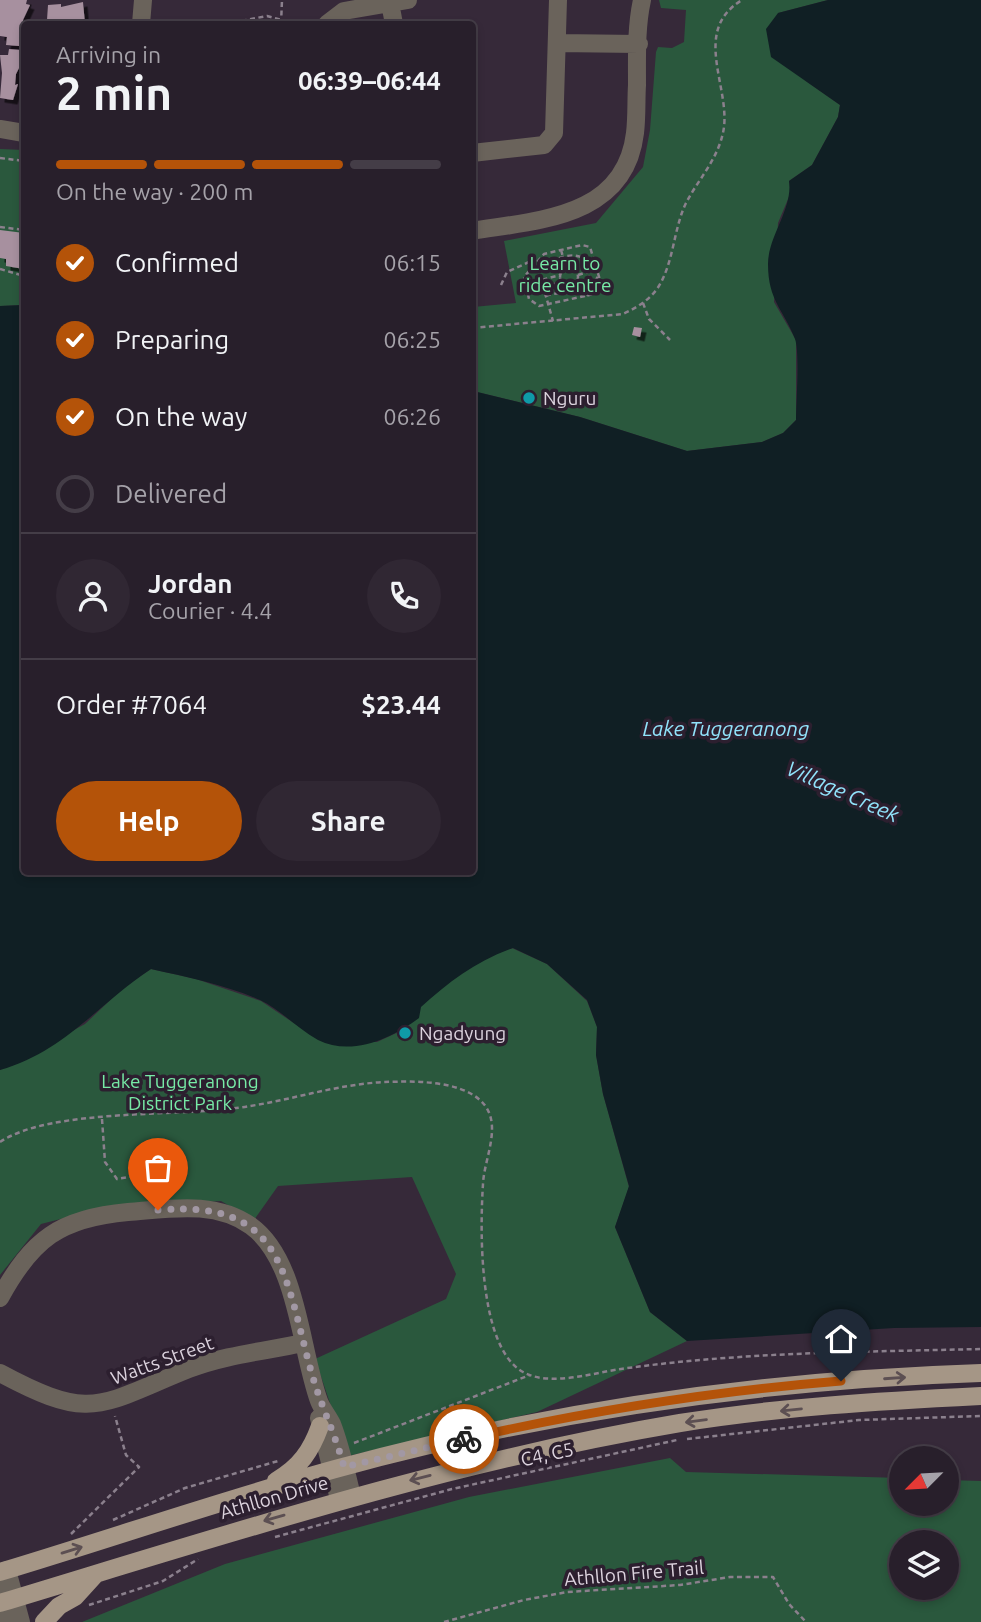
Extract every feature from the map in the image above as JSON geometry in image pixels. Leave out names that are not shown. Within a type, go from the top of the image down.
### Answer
[{"type":"main road","name":"Athllon Drive","points":[[3,1571],[338,1468],[506,1429],[662,1401],[816,1383],[981,1373]]},
{"type":"main road","name":"Athllon Drive","points":[[7,1601],[346,1498],[556,1447],[682,1423],[796,1409],[981,1396]]},
{"type":"main road","points":[[258,1492],[296,1467],[312,1450],[320,1426]]},
{"type":"main road","points":[[44,1622],[59,1606],[75,1597],[95,1574]]},
{"type":"street","points":[[141,21],[143,0]]},
{"type":"street","points":[[331,21],[344,11],[408,0]]},
{"type":"street","points":[[476,153],[544,145],[554,133],[558,0]]},
{"type":"street","points":[[476,230],[559,216],[580,209],[606,191],[622,172],[635,134],[642,0]]},
{"type":"street","points":[[390,3],[393,21]]},
{"type":"street","points":[[557,43],[639,44]]},
{"type":"street","points":[[0,130],[21,133]]},
{"type":"street","points":[[1,1295],[32,1248],[71,1223],[105,1214],[184,1207],[231,1215],[251,1226],[267,1241],[286,1278],[320,1404],[332,1425],[338,1447],[338,1468]]},
{"type":"street","name":"Watts Street","points":[[0,1373],[45,1397],[67,1403],[111,1402],[202,1365],[303,1343]]},
{"type":"street","points":[[320,1404],[320,1426],[338,1468],[346,1498]]},
{"type":"street","points":[[3,1571],[9,1622]]},
{"type":"street","points":[[7,1601],[21,1622]]},
{"type":"path","points":[[282,0],[282,21]]},
{"type":"path","points":[[476,328],[623,314],[643,303],[663,278],[686,204],[721,142],[724,108],[714,40],[726,13],[742,0]]},
{"type":"path","points":[[236,21],[248,18],[282,18],[290,21]]},
{"type":"path","points":[[0,158],[21,161]]},
{"type":"path","points":[[0,227],[21,230]]},
{"type":"path","points":[[582,245],[590,247],[600,289],[591,296],[539,306],[532,302],[524,277],[533,266],[544,254],[582,245]]},
{"type":"path","points":[[561,250],[567,268]]},
{"type":"path","points":[[539,272],[547,262],[581,257],[587,272],[588,288],[582,292],[546,296]]},
{"type":"path","points":[[500,285],[507,272],[529,262],[539,272],[553,321]]},
{"type":"path","points":[[526,284],[560,275],[567,268]]},
{"type":"path","points":[[567,268],[575,270],[578,275]]},
{"type":"path","points":[[0,269],[21,275]]},
{"type":"path","points":[[527,291],[562,282],[572,285],[578,275],[597,272]]},
{"type":"path","points":[[585,296],[596,282],[597,272]]},
{"type":"path","points":[[560,275],[562,282]]},
{"type":"path","points":[[643,303],[649,319],[670,340]]},
{"type":"path","points":[[0,1142],[19,1132],[56,1122],[248,1107],[353,1085],[387,1082],[453,1087],[481,1101],[490,1114],[493,1132],[483,1182],[487,1299],[503,1349],[517,1368],[530,1375],[555,1378],[631,1368],[800,1354],[981,1349]]},
{"type":"path","points":[[103,1119],[104,1162],[117,1179],[145,1174]]},
{"type":"path","points":[[338,1447],[530,1375]]},
{"type":"path","points":[[86,1530],[68,1536],[139,1467],[126,1455],[111,1402]]},
{"type":"path","name":"C4, C5","points":[[268,1539],[452,1489],[682,1439],[859,1420],[981,1416]]},
{"type":"path","points":[[110,1521],[185,1488],[279,1461]]},
{"type":"path","points":[[86,1606],[163,1580],[202,1557]]},
{"type":"path","name":"Athllon Fire Trail","points":[[444,1622],[524,1600],[567,1592],[680,1586],[730,1577],[773,1577],[789,1604],[806,1622]]},
{"type":"green space","name":"Learn to ride centre","points":[[659,0],[828,0],[778,13],[806,81],[840,105],[838,117],[812,165],[789,181],[791,192],[778,223],[774,302],[796,340],[796,420],[783,433],[762,442],[687,451],[580,417],[476,392],[476,307],[516,303],[504,241],[596,223],[643,167],[650,130],[656,52],[658,47],[672,48],[684,42],[686,10],[661,8]]},
{"type":"green space","points":[[0,149],[21,150],[21,305],[0,306]]},
{"type":"green space","name":"Lake Tuggeranong District Park","points":[[512,948],[547,964],[587,1001],[597,1027],[596,1055],[603,1094],[629,1187],[615,1227],[650,1312],[687,1341],[537,1412],[348,1456],[315,1359],[446,1299],[456,1274],[412,1177],[278,1186],[254,1220],[221,1201],[100,1209],[41,1224],[0,1275],[0,1070],[85,1024],[123,988],[151,969],[196,979],[261,1001],[319,1040],[377,1042],[403,1030],[420,1007],[455,977],[487,957]]},
{"type":"green space","points":[[670,1458],[686,1472],[889,1478],[889,1516],[959,1516],[959,1480],[981,1481],[981,1622],[82,1622],[225,1564],[469,1497]]},
{"type":"water","name":"Lake Tuggeranong","points":[[828,0],[981,0],[981,1327],[894,1328],[687,1341],[650,1312],[615,1227],[629,1186],[603,1094],[596,1055],[597,1027],[587,1000],[547,964],[513,948],[487,959],[453,981],[421,1007],[419,1018],[397,1032],[371,1043],[344,1047],[318,1040],[260,1000],[206,982],[151,969],[43,1052],[0,1070],[0,306],[21,305],[21,875],[476,875],[476,392],[580,417],[687,451],[762,442],[783,433],[796,420],[798,366],[795,339],[771,287],[769,254],[787,202],[789,181],[812,165],[838,117],[840,105],[771,57],[766,29],[778,13]]},
{"type":"building","points":[[0,0],[27,0],[26,4],[30,5],[21,21],[19,46],[6,45],[7,37],[0,36]]},
{"type":"building","points":[[83,2],[85,21],[47,20],[48,5],[61,4],[61,7]]},
{"type":"building","points":[[9,49],[20,50],[21,64],[16,74],[15,85],[18,84],[13,100],[0,98],[0,55],[8,55]]},
{"type":"building","points":[[0,230],[21,233],[21,268],[6,266],[6,259],[0,258]]},
{"type":"building","points":[[634,327],[642,328],[640,337],[632,335]]},
{"type":"way so far","points":[[158,1210],[184,1207],[231,1215],[251,1226],[267,1241],[286,1278],[320,1404],[332,1425],[344,1467],[464,1439]]},
{"type":"place","name":"Nguru","points":[[529,398]]},
{"type":"place","name":"Ngadyung","points":[[405,1033]]},
{"type":"route","points":[[464,1439],[610,1409],[714,1394],[841,1381]]},
{"type":"water label","name":"Village Creek","points":[[843,791]]}]
